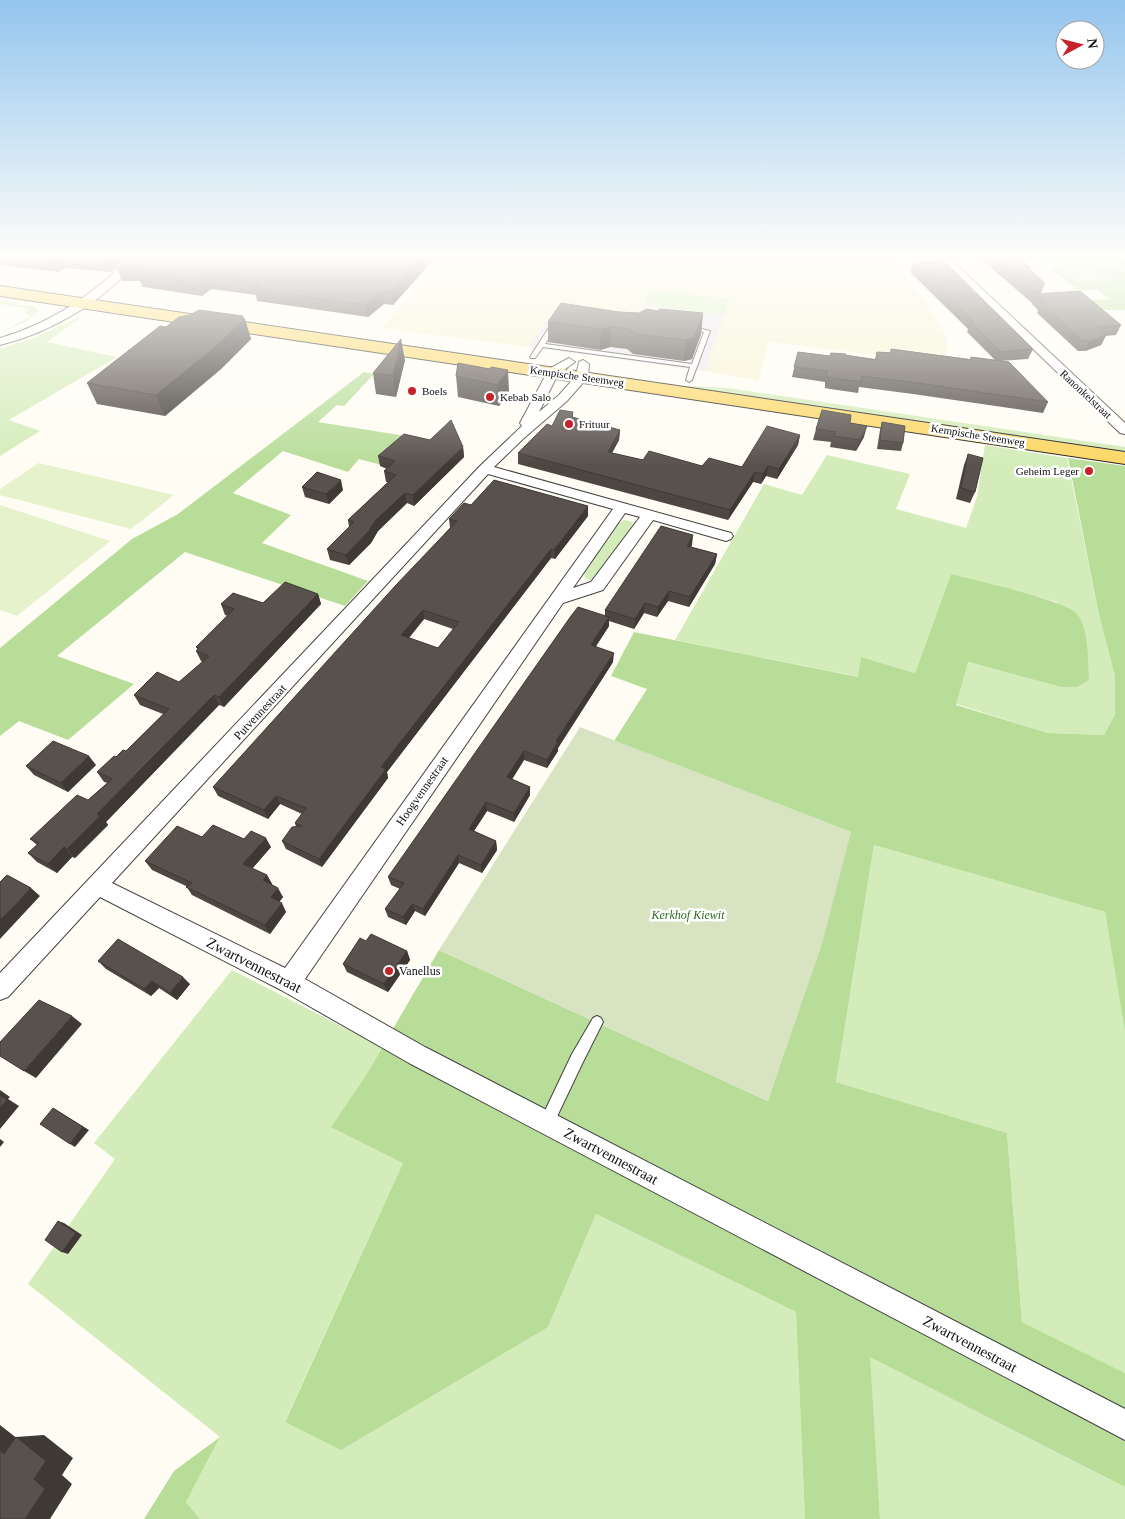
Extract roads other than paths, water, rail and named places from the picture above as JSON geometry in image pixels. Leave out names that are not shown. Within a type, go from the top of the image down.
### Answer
[{"type":"main road","name":"Kempische Steenweg","points":[[257,325],[553,372],[578,368],[691,373],[1125,442]]},
{"type":"main road","name":"Kempische Steenweg","points":[[316,325],[537,351],[578,368],[1125,458]]},
{"type":"street","points":[[0,338],[30,325]]},
{"type":"street","points":[[0,342],[12,339],[43,325]]},
{"type":"street","name":"Ranonkelstraat","points":[[1015,325],[1125,430]]},
{"type":"street","name":"Putvennestraat","points":[[0,990],[518,435],[558,403],[578,368]]},
{"type":"street","name":"Putvennestraat","points":[[518,435],[541,398],[553,372]]},
{"type":"street","points":[[486,469],[726,536]]},
{"type":"street","name":"Hoogvennestraat","points":[[289,982],[622,507]]},
{"type":"street","points":[[555,600],[597,586],[649,515]]},
{"type":"street","name":"Zwartvennestraat","points":[[98,886],[289,982],[417,1055],[1125,1424]]},
{"type":"lane","points":[[554,325],[537,351],[691,373],[707,331],[684,328]]},
{"type":"lane","points":[[547,1122],[597,1022]]},
{"type":"place","name":"Boels","points":[[412,391]]},
{"type":"place","name":"Kebab Salo","points":[[490,397]]},
{"type":"place","name":"Frituur","points":[[569,424]]},
{"type":"place","name":"Geheim Leger","points":[[1089,471]]},
{"type":"place","name":"Vanellus","points":[[389,971]]},
{"type":"park label","name":"Kerkhof Kiewit","points":[[688,915]]}]
